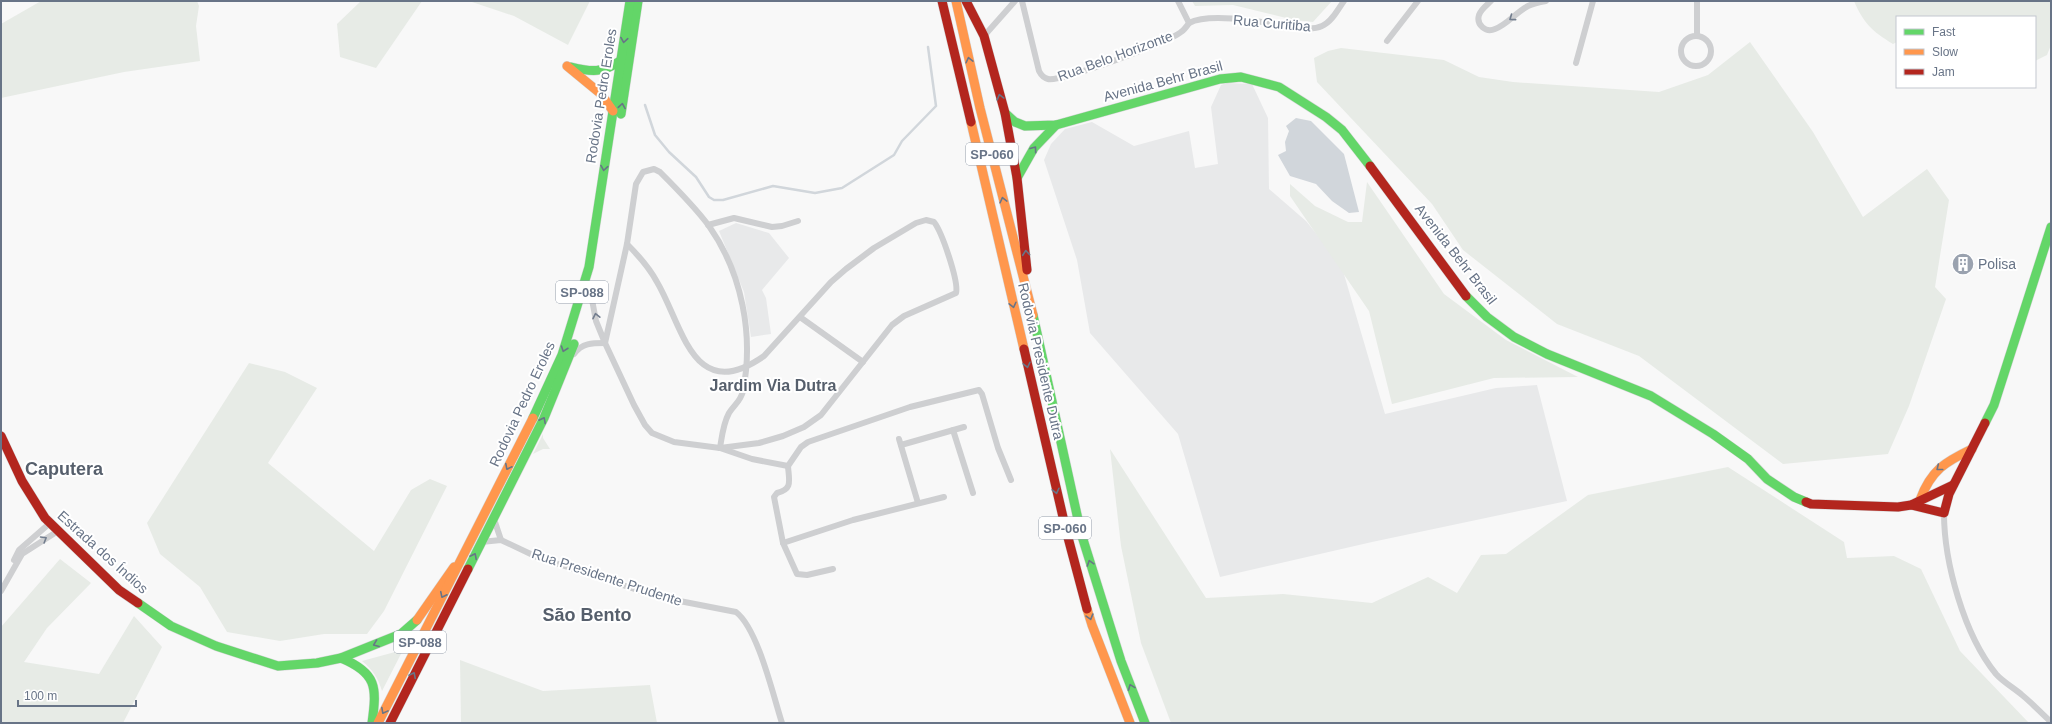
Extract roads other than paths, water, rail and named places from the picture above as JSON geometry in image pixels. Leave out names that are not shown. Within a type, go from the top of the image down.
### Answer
[{"type":"main road","name":"Rodovia Pedro Eroles","points":[[378,723],[537,410],[566,342],[589,266],[630,1]]},
{"type":"main road","name":"Rodovia Pedro Eroles","points":[[390,723],[544,418],[568,364],[597,267],[638,1]]},
{"type":"main road","name":"Rodovia Presidente Dutra","points":[[942,1],[1066,530],[1092,625],[1130,723]]},
{"type":"main road","name":"Rodovia Presidente Dutra","points":[[956,1],[982,116],[1031,305],[1081,533],[1121,661],[1145,723]]},
{"type":"main road","points":[[966,1],[984,36],[1005,113],[1017,178],[1031,305]]},
{"type":"main road","points":[[613,111],[601,94],[567,66],[593,73],[601,73],[620,61]]},
{"type":"main road","name":"Avenida Behr Brasil","points":[[1005,113],[1015,122],[1025,126],[1056,125],[1220,79],[1241,77],[1279,87],[1326,117],[1342,130],[1365,158],[1467,297],[1487,317],[1514,337],[1548,354],[1612,378],[1651,396],[1726,443],[1748,459],[1767,479],[1794,497],[1811,504],[1898,507],[1911,505]]},
{"type":"main road","points":[[1017,178],[1034,148],[1056,125]]},
{"type":"main road","points":[[1911,505],[1944,513],[1953,485],[1994,406],[2051,227]]},
{"type":"main road","name":"Estrada dos Índios","points":[[1,436],[32,499],[50,523],[119,590],[171,626],[223,648],[278,666],[318,663],[341,658],[407,630],[421,614],[443,579],[460,560]]},
{"type":"main road","points":[[1920,500],[1929,478],[1936,468],[1972,449]]},
{"type":"main road","points":[[1911,505],[1953,485]]},
{"type":"main road","points":[[341,658],[366,670],[370,678],[376,694],[372,723]]},
{"type":"street","points":[[984,36],[1014,1]]},
{"type":"street","name":"Rua Belo Horizonte","points":[[1022,1],[1039,71],[1042,76],[1048,79],[1055,79],[1084,70],[1160,43],[1181,33],[1189,24],[1178,1]]},
{"type":"street","name":"Rua Curitiba","points":[[1189,24],[1197,19],[1240,19],[1302,28],[1316,28],[1328,22],[1344,1]]},
{"type":"street","points":[[1387,40],[1418,1]]},
{"type":"street","points":[[1491,1],[1485,6],[1478,16],[1479,23],[1483,28],[1488,30],[1497,28],[1528,6],[1546,1]]},
{"type":"street","points":[[1576,63],[1593,1]]},
{"type":"street","points":[[1697,1],[1697,35]]},
{"type":"street","points":[[1697,35],[1706,39],[1711,47],[1711,52],[1707,61],[1699,66],[1694,66],[1684,61],[1681,46],[1687,37],[1697,35]]},
{"type":"street","points":[[604,343],[627,244],[636,184],[643,172],[654,169],[660,172],[708,225],[728,260],[742,298],[747,341],[746,366],[742,395],[724,424],[720,448]]},
{"type":"street","points":[[708,225],[734,218],[772,227],[782,226],[798,221]]},
{"type":"street","points":[[627,244],[645,262],[658,283],[682,337],[696,359],[704,365],[726,372],[746,366],[764,356],[831,282],[846,269],[892,238],[916,223],[926,220],[934,222],[940,229],[955,281],[957,291],[954,295],[904,316],[892,325],[821,415],[804,427],[783,436],[759,443],[720,448]]},
{"type":"street","points":[[590,288],[596,321],[604,343],[634,405],[645,425],[652,433],[674,442],[720,448],[752,459],[788,466]]},
{"type":"street","points":[[800,317],[863,362]]},
{"type":"street","points":[[568,364],[578,350],[587,344],[604,343]]},
{"type":"street","points":[[833,569],[807,575],[798,574],[783,543],[774,497],[777,493],[786,491],[788,488],[788,466],[801,447],[808,442],[910,407],[979,390],[982,394],[998,448],[1011,480]]},
{"type":"street","points":[[902,445],[964,427]]},
{"type":"street","points":[[953,430],[973,493]]},
{"type":"street","points":[[899,438],[918,503]]},
{"type":"street","points":[[783,543],[853,520],[944,497]]},
{"type":"street","points":[[1944,513],[1945,543],[1948,561],[1968,624],[1978,646],[1997,675],[2022,694],[2051,722]]},
{"type":"street","points":[[481,542],[501,540],[494,516]]},
{"type":"street","points":[[12,570],[19,550],[50,523]]},
{"type":"street","points":[[1,591],[22,554],[58,531]]},
{"type":"street","name":"Rua Presidente Prudente","points":[[501,540],[537,557],[660,597],[736,612],[742,616],[749,628],[762,657],[782,723]]},
{"type":"waterway","points":[[645,105],[655,135],[669,152],[696,177],[709,197],[714,200],[723,200],[773,186],[815,193],[842,188],[894,155],[902,141],[936,106],[928,47]]},
{"type":"place","name":"Polisa","points":[[1963,264]]},
{"type":"district","name":"Jardim Via Dutra","points":[[773,385]]},
{"type":"district","name":"Caputera","points":[[64,469]]},
{"type":"district","name":"São Bento","points":[[587,615]]}]
